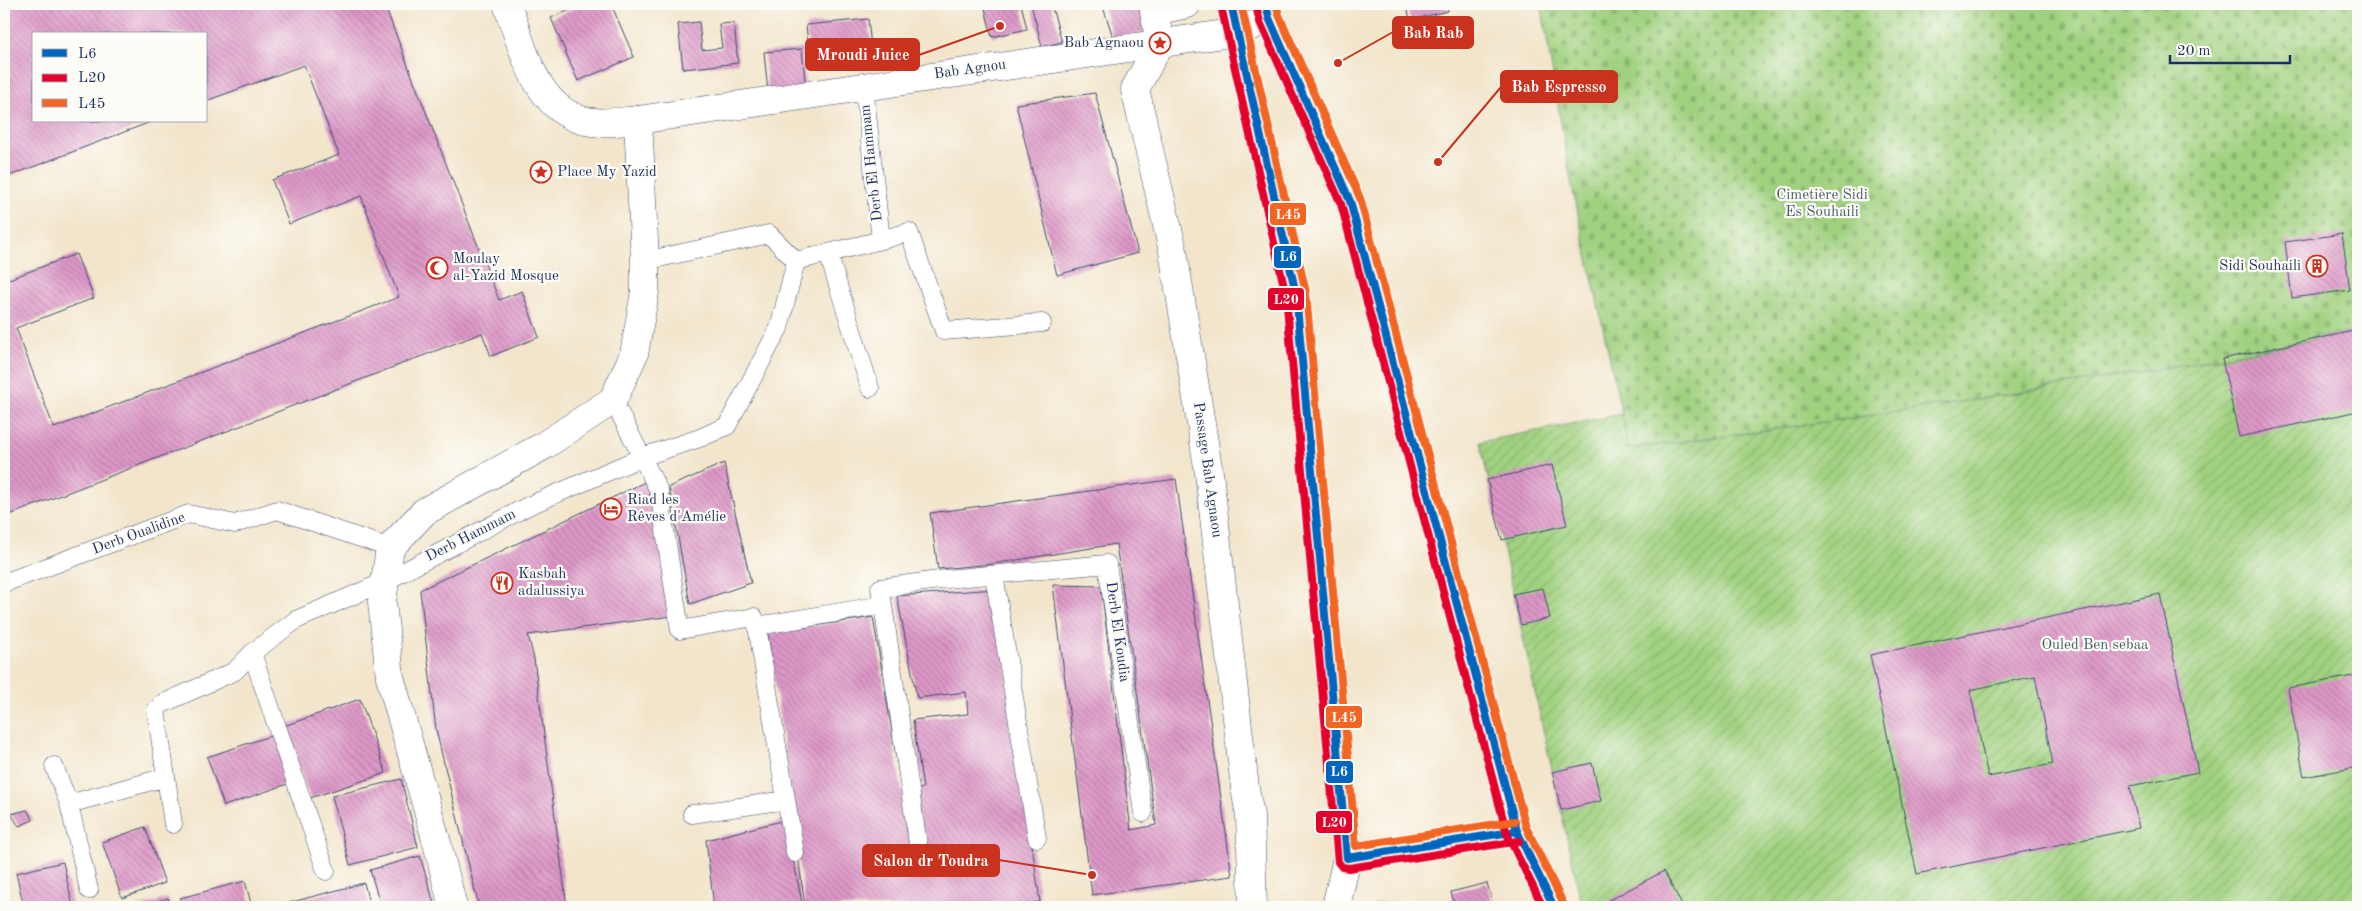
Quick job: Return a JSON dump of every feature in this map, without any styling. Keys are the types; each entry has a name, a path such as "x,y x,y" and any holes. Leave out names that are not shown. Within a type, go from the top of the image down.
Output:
{"street":[{"name":"Bab Agnou","path":"506,4 536,80 545,95 558,107 574,117 592,122 638,120 1238,32 1267,11"},
{"path":"1160,43 1154,11 1187,4"},
{"path":"1231,4 1296,294 1347,858 1336,907"},
{"path":"1267,11 1350,201 1517,831 1554,907"},
{"name":"Passage Bab Agnaou","path":"1160,43 1135,89 1173,251 1209,473 1245,788 1250,816 1253,907"},
{"path":"453,907 390,676 382,602 390,548 424,512 545,445 613,400 634,354 645,292 638,120"},
{"path":"1347,858 1517,831"}],"lane":[{"name":"Derb El Hammam","path":"864,86 881,240"},
{"name":"Derb El Hammam","path":"796,261 909,232 947,339 1042,323"},
{"path":"645,261 769,234 796,261"},
{"path":"828,253 870,388"},
{"name":"Derb Hammam","path":"173,824 156,710 162,704 235,671 252,653 296,620 384,582 528,506 642,457 700,438 727,426 779,328 796,261"},
{"path":"613,400 659,491 680,630 754,617 795,853"},
{"name":"Derb Oualidine","path":"4,583 189,514 235,524 277,510 390,548"},
{"name":"Derb El Koudia","path":"919,851 880,588 946,578 1107,564 1143,813"},
{"path":"994,574 1037,838"},
{"path":"757,626 883,605"},
{"path":"252,653 326,871"},
{"path":"54,766 69,804 89,890"},
{"path":"69,804 166,776"},
{"path":"692,814 786,800"}],"green space":[{"name":"Cimetière Sidi Es Souhaili","path":"1541,4 2358,4 2358,330 2176,366 1994,397 1627,449 1622,414 1571,182"},
{"name":"Ouled Ben sebaa","path":"2358,330 2358,907 1584,907 1580,897 1480,442 1622,414 1627,449 1994,397 2177,366"}],"building":[{"name":"Moulay al-Yazid Mosque","path":"4,4 384,4 499,300 522,291 539,337 491,356 482,333 4,517 4,281 76,254 94,298 16,328 54,428 399,297 361,196 289,224 272,180 339,155 304,65 208,100 208,32 32,32 32,122 150,122 4,178"},
{"path":"584,4 611,4 634,57 578,81 551,18"},
{"path":"984,4 1021,4 1027,29 992,37"},
{"path":"1031,4 1051,4 1062,42 1042,47"},
{"path":"1102,4 1139,4 1148,31 1113,37"},
{"path":"1416,4 1447,4 1448,11 1410,20 1407,6"},
{"path":"868,19 871,47 809,53 806,25"},
{"path":"699,22 702,50 722,48 719,24 734,23 738,63 683,69 678,24"},
{"path":"802,49 806,90 768,92 764,52"},
{"path":"1095,93 1138,253 1057,275 1016,104"},
{"name":"Sidi Souhaili","path":"2342,234 2350,290 2292,298 2285,242"},
{"path":"2358,330 2358,411 2239,437 2222,359"},
{"path":"724,463 751,583 690,604 669,487"},
{"path":"1552,465 1567,525 1502,540 1487,480"},
{"path":"1176,479 1232,876 1092,895 1053,585 1101,586 1131,830 1156,825 1116,544 992,564 938,569 930,513"},
{"path":"647,481 673,599 672,616 528,635 534,659 567,907 479,907 436,730 420,590"},
{"path":"1543,588 1550,618 1521,625 1513,594"},
{"path":"996,589 1040,902 1011,907 805,907 768,633 873,617 902,792 923,788 913,720 968,714 966,692 917,698 897,596"},
{"path":"2160,594 2198,772 2130,786 2139,828 1917,874 1870,655","holes":["2035,676 2053,764 1988,777 1970,690"]},
{"path":"2358,675 2358,767 2304,777 2288,688"},
{"path":"360,699 386,773 310,798 284,726"},
{"path":"276,734 293,782 224,806 207,757"},
{"path":"1592,763 1601,801 1561,810 1552,772"},
{"path":"401,779 418,847 350,865 332,796"},
{"path":"27,810 33,820 19,826 11,814"},
{"path":"785,820 803,907 714,907 706,840"},
{"path":"145,827 165,883 122,898 102,842"},
{"path":"420,856 435,907 381,907 370,870"},
{"path":"63,862 73,907 24,907 16,873"},
{"path":"1664,871 1683,907 1596,907"},
{"path":"245,881 252,907 183,907 180,898"},
{"path":"364,883 370,907 273,907"},
{"path":"1487,883 1494,907 1455,907 1451,892"},
{"path":"168,898 171,907 137,907"},
{"path":"1379,904 1420,904 1420,907 1379,907"}],"transit line":[{"name":"L6","path":"1231,4 1296,294 1347,858 1517,831"},
{"name":"L45","path":"1241,4 1306,293 1356,846 1515,821"},
{"name":"L6","path":"1266,4 1269,18 1350,201 1517,831 1554,907"},
{"name":"L45","path":"1276,4 1279,15 1360,198 1526,827 1563,903"},
{"name":"L20","path":"1221,6 1286,296 1338,862 1342,867 1349,868 1519,841"},
{"name":"L20","path":"1256,6 1260,22 1341,204 1507,834 1543,907"}],"place":[{"name":"Mroudi Juice","path":"1000,26"},
{"name":"Bab Agnaou","path":"1160,43"},
{"name":"Bab Rab","path":"1338,63"},
{"name":"Bab Espresso","path":"1438,162"},
{"name":"Place My Yazid","path":"541,172"},
{"name":"Sidi Souhaili","path":"2317,266"},
{"name":"Moulay al-Yazid Mosque","path":"437,268"},
{"name":"Riad les Rêves d'Amélie","path":"611,509"},
{"name":"Kasbah adalussiya","path":"502,583"},
{"name":"Salon dr Toudra","path":"1092,875"}]}
